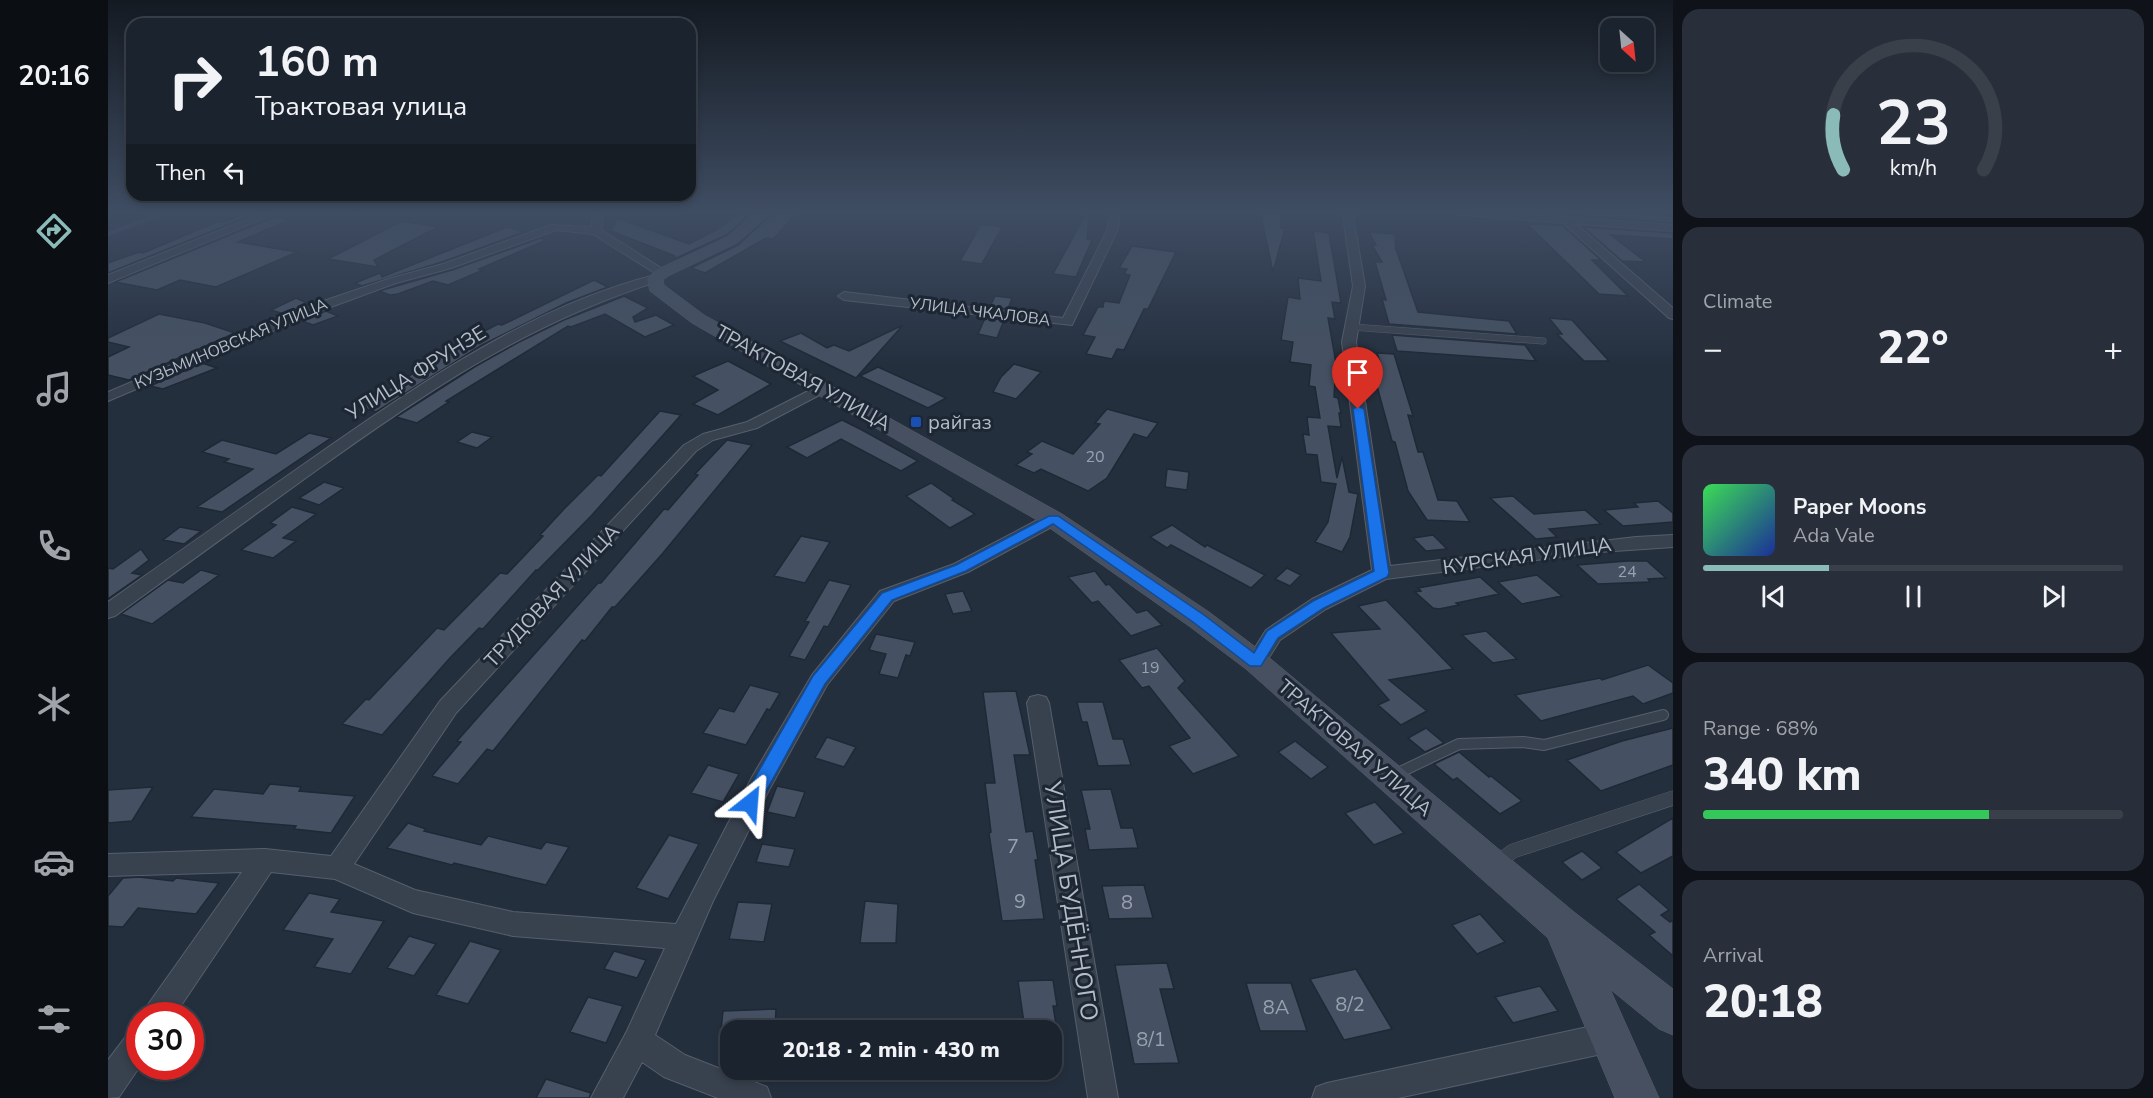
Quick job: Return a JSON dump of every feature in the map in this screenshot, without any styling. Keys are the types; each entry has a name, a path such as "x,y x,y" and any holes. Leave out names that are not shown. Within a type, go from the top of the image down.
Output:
{"street":[{"path":"108,279 149,262"},
{"name":"КУЗЬМИНОВСКАЯ УЛИЦА","path":"108,397 316,308 392,281 457,262"},
{"name":"КУЗЬМИНОВСКАЯ УЛИЦА","path":"643,262 659,276"},
{"name":"УЛИЦА ФРУНЗЕ","path":"108,611 381,417 477,358 544,321 618,289 659,276 687,262"},
{"name":"УЛИЦА ЧКАЛОВА","path":"844,296 1067,322 1097,262"},
{"path":"1256,662 1273,634 1319,604 1382,573 1351,353 1352,327 1359,286 1355,262"},
{"path":"1614,262 1673,315"},
{"name":"ТРАКТОВАЯ УЛИЦА","path":"659,276 656,287 698,319 1053,519 1199,619 1256,662 1561,925 1673,1015"},
{"name":"ТРУДОВАЯ УЛИЦА","path":"337,868 448,707 690,448 708,437 752,425 822,388"},
{"path":"606,1098 637,1041 683,937 760,784 819,680 887,596 961,568 1053,519"},
{"name":"КУРСКАЯ УЛИЦА","path":"1382,573 1448,568 1548,550 1626,542 1673,541"},
{"name":"УЛИЦА БУДЁННОГО","path":"1038,703 1103,1098"},
{"path":"108,865 265,860 337,868 413,901 513,924 683,937"},
{"path":"167,1002 265,860"},
{"path":"1561,925 1637,1098"},
{"path":"1327,1098 1611,1037"},
{"path":"637,1041 675,1066 756,1098"},
{"path":"108,1086 126,1061"}],"lane":[{"path":"1352,327 1543,341"},
{"path":"1389,777 1459,744 1523,742 1544,745 1663,715"},
{"path":"1492,866 1513,852 1673,798"}],"building":[{"path":"110,262 135,262 108,273 108,263"},
{"path":"163,262 273,262 216,287 180,280 157,290 115,282"},
{"path":"348,262 375,262 378,267"},
{"path":"419,262 441,262 362,286 355,283 380,273 382,277"},
{"path":"474,262 495,262 479,269 483,270 448,285 433,281 398,294 390,295 379,291"},
{"path":"703,262 724,262 705,273 691,268"},
{"path":"1059,262 1082,262 1076,277 1053,274"},
{"path":"1122,262 1171,262 1148,309 1144,309 1124,350 1117,349 1112,359 1086,354 1095,337 1083,335 1098,307 1103,307 1104,301 1119,303 1130,275 1124,274 1127,269 1119,268"},
{"path":"1271,262 1276,262 1273,272"},
{"path":"1318,262 1334,262 1341,303 1332,302 1335,319 1328,318 1336,363 1334,397 1338,398 1341,427 1328,426 1337,478 1342,457 1349,492 1358,494 1350,537 1342,552 1315,542 1328,522 1336,484 1321,482 1317,455 1306,454 1303,434 1309,435 1307,417 1320,418 1315,387 1309,386 1311,365 1290,362 1293,342 1281,340 1288,297 1300,299 1298,278 1321,281"},
{"path":"1375,262 1401,262 1418,312 1509,321 1517,334 1389,324 1382,299 1386,300"},
{"path":"1566,262 1594,262 1628,296 1599,294"},
{"path":"594,280 608,287 566,303 482,345 376,412 360,407 475,334 498,324 502,325"},
{"path":"624,296 648,308 633,317 635,322 656,315 674,325 645,337 605,314 571,327 568,326 446,401 449,402 417,423 396,417 476,366 519,342 564,320"},
{"path":"995,296 1012,298 1008,309 990,307"},
{"path":"296,298 309,304 284,314 271,310"},
{"path":"326,311 338,316 313,325 302,321"},
{"path":"159,314 205,323 235,333 129,380 108,375 108,357 129,347 108,342 108,338"},
{"path":"985,318 1004,320 997,338 978,334"},
{"path":"1549,318 1572,320 1609,361 1584,361 1557,334 1562,334"},
{"path":"903,325 856,378 780,341 801,333 827,348 834,345 849,351"},
{"path":"1392,335 1525,345 1536,361 1397,351"},
{"path":"1377,353 1394,354 1413,416 1408,415 1418,452 1423,452 1438,500 1457,501 1470,522 1427,520 1408,491 1372,368 1382,369"},
{"path":"728,361 771,384 718,415 693,404 718,390 693,376"},
{"path":"202,363 217,368 163,389 150,386"},
{"path":"1014,364 1041,372 1016,399 993,392 1001,377"},
{"path":"878,367 946,398 928,408 860,376"},
{"path":"1107,409 1158,423 1147,438 1134,434 1107,478 1088,491 1041,469 1034,473 1016,465 1032,454 1027,452 1042,441 1073,454 1100,424 1095,423"},
{"path":"660,411 681,415 592,515 536,570 483,629 479,628 449,659 382,735 342,724 366,699 369,700 437,628 444,630 500,573 507,574 543,536 540,535 564,509 598,475 601,476"},
{"path":"842,420 918,461 901,471 841,439 807,458 787,447"},
{"path":"472,432 492,437 477,448 457,442"},
{"path":"309,433 331,438 222,512 197,507 253,469 224,462 229,459 202,452 222,440 276,454"},
{"path":"727,440 752,445 663,553 615,607 612,607 585,641 582,640 493,751 487,749 458,784 432,776 461,742 457,741 598,583 601,583 664,509 668,510 698,475 695,474"},
{"path":"1167,469 1189,472 1187,490 1165,487"},
{"path":"324,482 344,488 319,505 299,498"},
{"path":"931,483 954,499 952,500 975,514 950,528 906,496"},
{"path":"1513,496 1534,514 1585,510 1601,524 1549,529 1557,537 1536,539 1490,498"},
{"path":"1658,501 1673,513 1673,522 1623,526 1604,510 1638,507 1634,503"},
{"path":"292,507 316,514 283,538 296,541 273,558 241,550 276,525 270,523"},
{"path":"1172,525 1205,547 1207,545 1265,575 1251,588 1171,545 1167,548 1150,537"},
{"path":"180,527 201,531 184,544 163,540"},
{"path":"1433,535 1447,549 1426,551 1413,538"},
{"path":"801,536 830,542 805,583 774,576"},
{"path":"141,549 149,560 132,573 142,575 108,599 108,568 113,569"},
{"path":"1647,561 1666,578 1648,579 1650,582 1598,584 1577,565"},
{"path":"1287,568 1301,575 1290,586 1275,579"},
{"path":"201,570 219,575 152,624 121,614 168,580 183,583"},
{"path":"1095,571 1106,585 1109,584 1137,613 1147,610 1162,625 1131,636 1098,601 1092,603 1068,577"},
{"path":"1537,575 1562,596 1522,604 1498,582"},
{"path":"1480,577 1499,594 1439,609 1433,608 1415,592 1421,591 1418,588"},
{"path":"829,580 851,585 828,627 824,626 805,660 789,656 809,622 805,621"},
{"path":"963,591 972,611 953,614 945,594"},
{"path":"1386,600 1453,669 1389,680 1427,711 1401,725 1378,705 1389,700 1331,633 1380,629 1358,606"},
{"path":"1486,631 1517,659 1493,663 1462,635"},
{"path":"876,634 915,642 910,656 906,655 898,678 879,674 886,654 869,650"},
{"path":"1157,648 1185,681 1178,688 1239,756 1193,774 1169,746 1190,738 1149,686 1142,688 1119,660"},
{"path":"1648,665 1673,683 1673,693 1643,704 1633,696 1541,721 1515,695 1600,678 1602,680"},
{"path":"750,685 780,693 770,710 767,709 746,745 703,733 719,708 734,712"},
{"path":"1016,691 1030,755 1014,755 1026,832 1033,831 1044,919 1002,921 989,833 991,832 985,783 995,783 983,692"},
{"path":"1077,702 1103,702 1113,739 1123,739 1131,765 1098,766 1087,722 1082,722"},
{"path":"1426,728 1444,743 1425,752 1408,738"},
{"path":"1673,728 1673,765 1601,791 1567,760 1622,741"},
{"path":"827,737 856,747 844,767 815,758"},
{"path":"1295,741 1328,767 1311,779 1278,752"},
{"path":"1459,752 1522,801 1500,814 1457,778 1453,780 1434,764"},
{"path":"708,765 739,774 723,802 691,793"},
{"path":"270,784 301,787 299,791 355,796 331,833 294,829 296,826 191,817 214,789 263,794"},
{"path":"777,786 805,792 795,818 767,812"},
{"path":"153,787 132,821 108,823 108,790"},
{"path":"1111,789 1121,828 1133,828 1138,848 1089,850 1085,829 1090,829 1081,790"},
{"path":"1375,802 1404,833 1374,845 1345,813"},
{"path":"1673,818 1673,856 1641,873 1616,852"},
{"path":"408,823 426,829 424,831 481,845 488,836 541,849 546,842 569,847 546,885 454,863 452,865 387,848"},
{"path":"669,835 699,844 668,899 636,888"},
{"path":"762,844 795,849 789,867 756,862"},
{"path":"1582,851 1602,868 1582,880 1562,862"},
{"path":"139,877 219,883 196,914 138,908 123,927 108,926 108,896 123,878"},
{"path":"1639,884 1669,910 1661,915 1670,922 1673,920 1673,956 1649,935 1655,932 1616,899"},
{"path":"1144,885 1153,918 1109,919 1102,886"},
{"path":"309,893 340,899 331,912 384,921 351,974 314,967 333,939 283,930"},
{"path":"865,901 898,904 896,943 860,943"},
{"path":"738,902 772,904 764,942 729,939"},
{"path":"1480,914 1505,942 1477,954 1452,925"},
{"path":"409,936 436,944 414,976 387,968"},
{"path":"470,941 501,950 468,1004 436,995"},
{"path":"614,951 646,960 637,978 604,969"},
{"path":"1167,963 1174,989 1160,989 1179,1063 1134,1064 1115,965"},
{"path":"1356,969 1392,1029 1344,1040 1310,979"},
{"path":"1053,980 1057,1006 1053,1006 1055,1020 1024,1020 1018,981"},
{"path":"1246,983 1291,983 1307,1031 1260,1031"},
{"path":"1540,986 1558,1011 1513,1023 1495,997"},
{"path":"588,997 623,1006 606,1043 570,1032"},
{"path":"776,1009 775,1020 722,1020 723,1011"},
{"path":"546,1079 591,1093 589,1098 536,1098"}],"place":[{"name":"райгаз","path":"916,422"}],"route":[{"path":"750,803 819,680 887,596 961,568 1053,519 1199,619 1256,662 1273,634 1319,604 1382,573 1358,409"}]}
